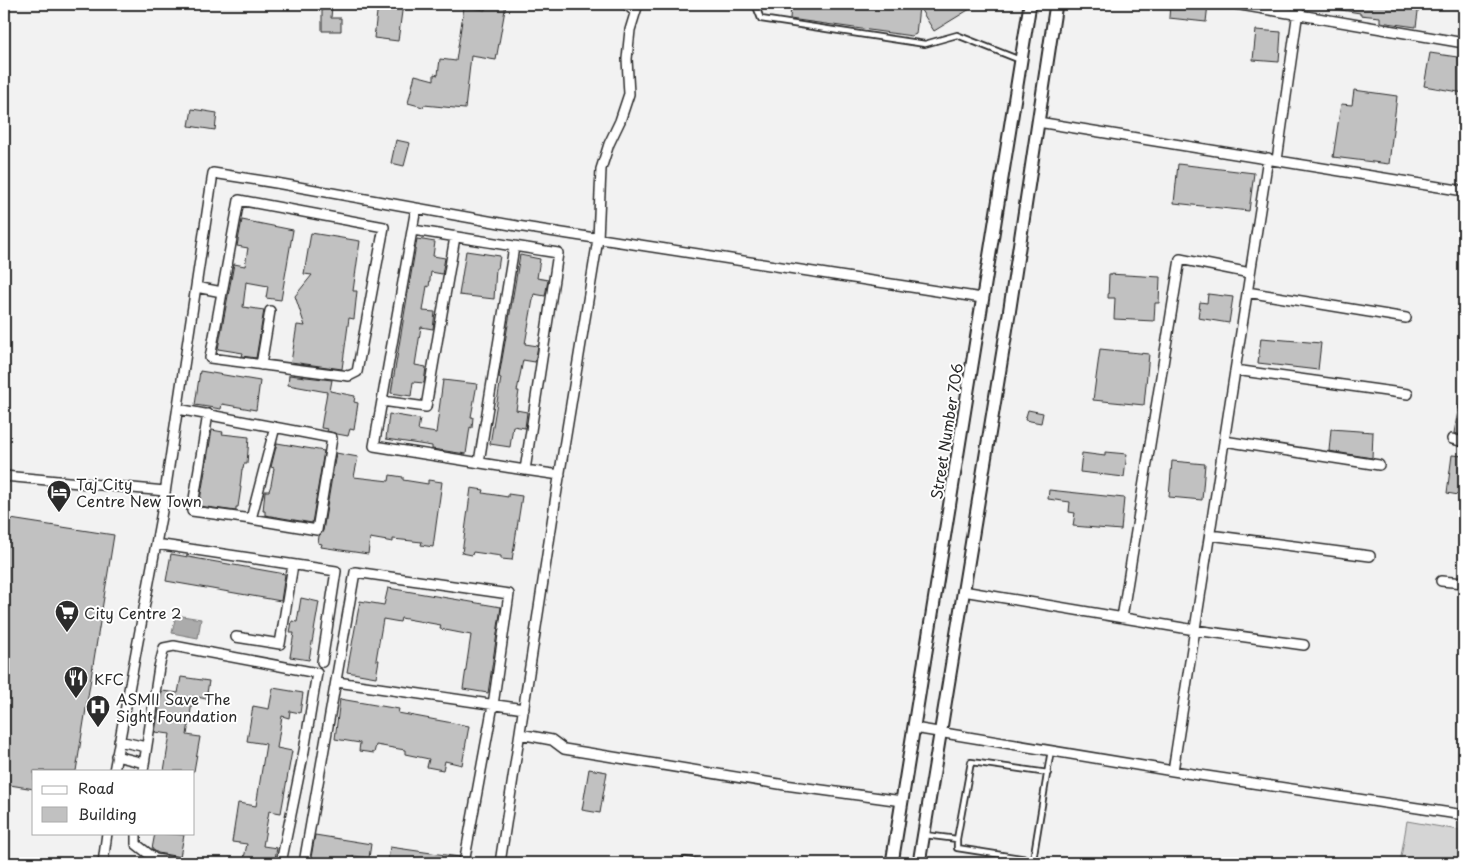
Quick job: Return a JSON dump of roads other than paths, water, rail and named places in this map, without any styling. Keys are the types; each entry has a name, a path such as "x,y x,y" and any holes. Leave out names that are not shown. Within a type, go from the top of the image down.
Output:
{"street":[{"path":"500,863 598,238 601,169 609,144 620,121 628,94 628,49 630,30 636,8 626,4"},
{"name":"Street Number 706","path":"892,863 1030,4"},
{"path":"919,863 1007,324 1056,4"},
{"path":"1235,4 1464,43"},
{"path":"1173,771 1250,273 1299,4"},
{"path":"1038,122 1464,191"},
{"path":"114,770 166,491 213,173 598,238 982,298"},
{"path":"239,200 384,227 357,372 349,376 210,358 222,292 239,200"},
{"path":"416,208 374,446 560,475"},
{"path":"412,230 558,253 525,470"},
{"path":"382,401 426,407 455,237"},
{"path":"479,462 514,247"},
{"path":"1122,618 1180,259 1250,273"},
{"path":"196,287 222,292"},
{"path":"1247,292 1406,318"},
{"path":"261,365 270,311"},
{"path":"1235,370 1408,394"},
{"path":"178,409 208,414 332,438 317,530 251,518 192,511 208,414"},
{"path":"251,518 275,427"},
{"path":"1452,440 1464,442"},
{"path":"1224,441 1380,465"},
{"path":"4,476 166,491"},
{"path":"1210,535 1370,556"},
{"path":"156,544 336,571 322,662"},
{"path":"236,637 280,644 292,565"},
{"path":"304,863 355,572 509,594 493,705 464,863"},
{"path":"1442,581 1464,583"},
{"path":"962,592 1195,630 1304,645"},
{"path":"116,756 143,767 159,667 164,648 174,646 317,673 304,752 281,863"},
{"path":"337,682 524,708"},
{"path":"914,728 1173,771 1464,816"},
{"path":"520,734 552,740 564,749 785,785 902,801"},
{"path":"119,741 146,747"},
{"path":"103,863 107,834"},
{"path":"136,834 136,844 155,859 179,863"}],"lane":[{"path":"755,4 761,19 925,44 957,35 1021,60"},
{"path":"1048,773 971,762 957,848 1033,860 1048,773 1051,750"},
{"path":"924,835 957,839"},
{"path":"679,863 685,860 706,863"}],"place":[{"name":"Taj City Centre New Town","path":"59,513"},
{"name":"City Centre 2","path":"67,633"},
{"name":"KFC","path":"76,699"},
{"name":"ASMII Save The Sight Foundation","path":"98,728"}]}
